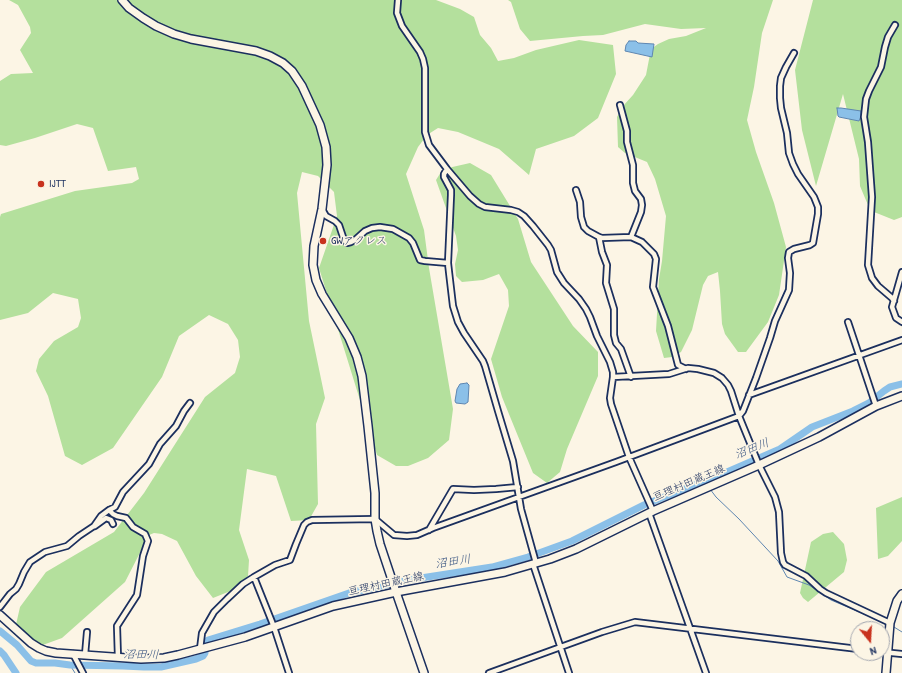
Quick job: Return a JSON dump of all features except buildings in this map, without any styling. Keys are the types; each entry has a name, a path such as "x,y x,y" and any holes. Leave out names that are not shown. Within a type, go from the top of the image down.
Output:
{"main road":[{"path":"122,0 143,18 174,34 191,39 256,51 284,63 292,71 302,86 320,125 326,147 327,165 322,209 314,246 313,264 316,280 322,294 349,338 357,357 362,376 368,426 375,493 375,519 377,531 380,544 424,673"},
{"name":"亘理村田蔵王線","path":"0,615 31,643 46,651 141,659 164,658 178,655 245,637 333,606 396,592 483,576 550,559 576,549 651,512 759,465 819,437 876,406 902,396"},
{"path":"890,623 897,601 902,594"},
{"path":"885,661 886,673"}],"street":[{"path":"398,0 397,13 402,26 420,52 425,68 425,132 430,145 447,169 470,196 479,204 485,207 511,210 524,216 548,245 551,250 557,272 580,299 588,313 613,372 610,398 611,404 629,457 651,512 689,629 706,673"},
{"path":"894,25 888,37 881,67 866,99 864,117 868,142 872,197 868,265 872,278 894,301"},
{"path":"204,648 202,633 214,612 243,584 275,565 290,560 306,522 312,520 375,519 394,534 399,536 417,535 739,416 743,411 775,322 789,290 789,252 814,243 818,207 814,197 793,164 789,153 787,133 781,108 781,78 794,53"},
{"path":"620,105 627,131 627,142 633,165 633,183 642,205 641,212 631,237"},
{"path":"447,169 444,177 451,190 448,263 453,306 458,322 485,366 513,461 519,497 534,564 569,673"},
{"path":"576,190 580,202 581,216 584,227 588,231 599,237 631,237 642,242 654,254 656,259 653,287 665,316 678,365 686,369"},
{"path":"322,209 326,216 339,225 344,240 347,243 351,242 365,231 372,228 380,227 393,229 409,238 413,243 420,260 425,262 448,263"},
{"path":"599,237 607,266 606,283 614,309 614,335 616,343 621,349 631,377"},
{"path":"902,272 892,306 896,318 902,322"},
{"path":"848,322 876,406"},
{"path":"749,395 902,340"},
{"path":"613,377 669,374 688,368 714,373 722,378 731,391 739,416 759,465 775,497 779,512 781,553 785,565 806,576 826,594 886,621"},
{"path":"94,526 101,516 115,507 123,492 150,464 160,444 176,426 190,403"},
{"path":"429,530 453,488 489,489 518,487"},
{"path":"109,510 116,516 126,518 133,527 145,534 148,541 143,556 137,595 117,626 118,658"},
{"path":"0,607 19,584 30,562 45,552 67,546 106,518 111,520 113,524"},
{"path":"254,577 274,627 289,673"},
{"path":"489,673 634,622 850,648"},
{"path":"85,655 87,632"},
{"path":"890,653 902,654"},
{"path":"73,654 82,671"}],"green space":[{"path":"9,0 436,0 460,9 474,17 480,35 491,48 498,61 579,40 613,45 616,74 598,118 574,136 536,149 529,175 499,149 458,132 438,128 427,135 418,147 406,174 424,230 453,409 449,440 428,458 408,466 396,466 377,455 319,268 337,216 334,192 318,176 302,172 297,193 309,321 325,398 316,424 318,504 309,520 291,521 276,476 247,469 239,530 249,560 248,576 233,590 213,598 196,576 177,541 162,534 154,533 149,535 125,582 62,638 40,646 15,629 20,607 46,572 114,532 144,493 205,397 235,373 240,357 238,340 228,324 209,315 179,336 162,377 113,448 82,465 65,456 48,396 36,371 39,359 54,341 78,327 81,318 78,299 53,293 28,313 0,320 0,217 1,214 75,191 132,183 139,179 136,167 108,171 93,128 77,124 6,146 0,145 0,81 11,74 33,73 20,50 31,33 30,27 18,5"},
{"path":"508,0 773,0 762,33 754,87 747,120 756,152 774,203 786,247 779,295 768,322 746,352 738,352 725,334 722,324 718,272 708,276 703,285 692,330 681,352 672,357 664,358 656,331 659,279 666,216 655,179 647,162 625,153 618,147 617,117 623,106 633,95 646,75 651,49 669,39 686,36 706,28 681,29 645,24 603,35 530,41 520,29 511,2"},
{"path":"813,0 902,0 902,217 894,220 874,212 869,207 860,186 859,159 843,94 816,186 802,130 795,70"},
{"path":"470,163 491,175 518,219 531,262 573,326 598,352 598,376 567,449 560,472 547,483 533,473 502,397 491,359 509,306 508,290 499,274 483,280 462,282 456,276 455,264 458,250 456,236 436,180 441,172 448,168"},
{"path":"902,497 902,541 888,556 878,559 876,508"},
{"path":"833,532 844,544 847,560 844,572 808,602 800,593 811,542 823,534"}],"water":[{"path":"629,41 654,44 652,57 625,51 626,45"},
{"path":"837,108 861,111 859,121 839,117"},
{"path":"467,383 469,385 468,402 465,404 456,403 457,389 460,384"}],"waterway":[{"name":"沼田川","path":"0,631 17,645 31,661 36,663 161,667 196,659 203,656 205,653 206,643 208,640 260,624 349,593 408,580 492,567 528,557 572,541 644,505 780,449 812,427 853,411 869,403 890,387 902,384"},
{"name":"沼田川","path":"703,482 706,485"},
{"path":"710,489 778,561 787,577 809,585 831,600 871,617"},
{"path":"894,627 902,632"},
{"path":"0,651 16,673"},
{"name":"沼田川","path":"70,665 75,673"}],"place":[{"name":"IJTT","path":"41,184"},
{"name":"GWアクレス","path":"323,241"}]}
